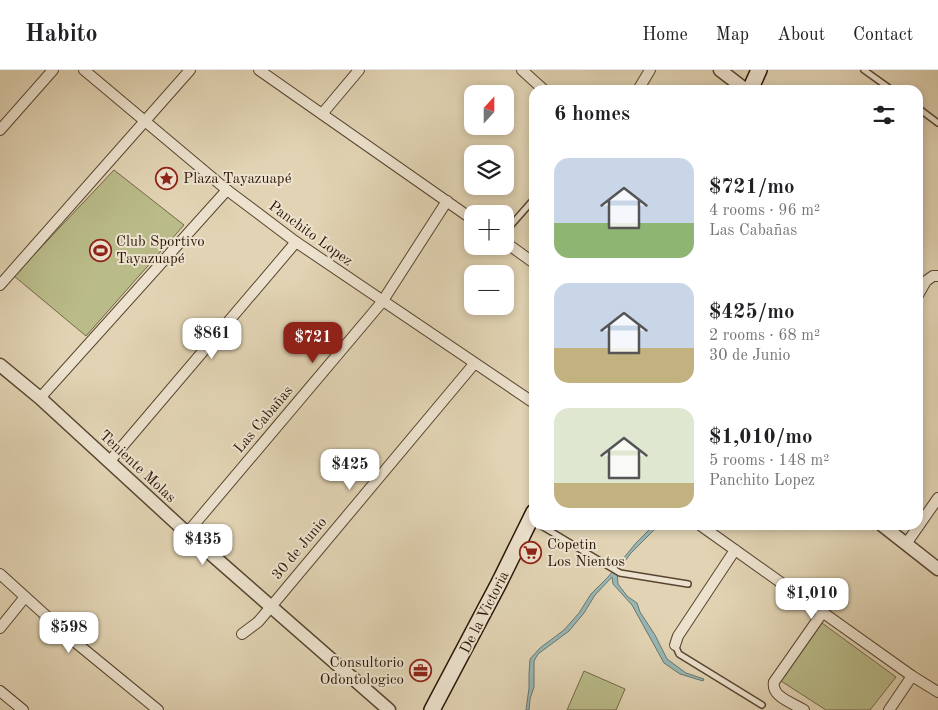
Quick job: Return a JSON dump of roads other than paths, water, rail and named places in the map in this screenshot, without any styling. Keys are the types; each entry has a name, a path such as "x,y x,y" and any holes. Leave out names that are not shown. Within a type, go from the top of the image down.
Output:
{"main road":[{"path":"752,85 759,70"},
{"name":"De la Victoria","path":"432,710 529,530"}],"street":[{"path":"0,130 53,70"},
{"name":"Panchito Lopez","path":"84,70 227,190 296,242 529,400"},
{"path":"0,285 190,70"},
{"path":"259,70 464,213"},
{"path":"322,114 359,70"},
{"path":"522,70 538,85"},
{"path":"641,85 650,70"},
{"path":"720,70 740,85"},
{"path":"40,398 227,190"},
{"name":"Las Cabañas","path":"187,533 382,302 447,201"},
{"path":"109,462 296,242"},
{"path":"514,249 529,259"},
{"path":"923,286 926,281 934,276 938,276"},
{"name":"Teniente Molas","path":"0,364 40,398 187,533 389,710"},
{"name":"30 de Junio","path":"242,634 258,622 474,364"},
{"path":"923,520 938,498"},
{"path":"707,530 912,676 938,692"},
{"path":"888,530 938,569"},
{"path":"906,544 916,530"},
{"path":"675,645 678,636 735,550"},
{"path":"0,574 74,642 158,710"},
{"path":"0,628 25,597"},
{"path":"804,710 775,694 772,688 774,682 823,612"},
{"path":"889,710 912,676"},
{"path":"0,691 23,710"}],"lane":[{"path":"864,70 885,85"},
{"path":"923,112 938,123"},
{"path":"514,222 529,206"},
{"path":"552,530 620,573 688,584"},
{"path":"675,645 679,654 762,706"}],"water":[{"path":"649,530 654,530 631,553 617,572 618,584 627,596 637,603 640,612 655,635 667,659 686,673 704,679 703,681 680,674 664,663 632,605 613,584 612,577 595,595 584,613 569,631 538,654 534,661 534,687 529,710 526,710 530,659 540,648 564,630 579,613 591,594"}],"place":[{"name":"Plaza Tayazuapé","path":"167,178"},
{"name":"Club Sportivo Tayazuapé","path":"100,250"},
{"name":"Copetin Los Nientos","path":"531,553"},
{"name":"Consultorio Odontologico","path":"420,671"}]}
